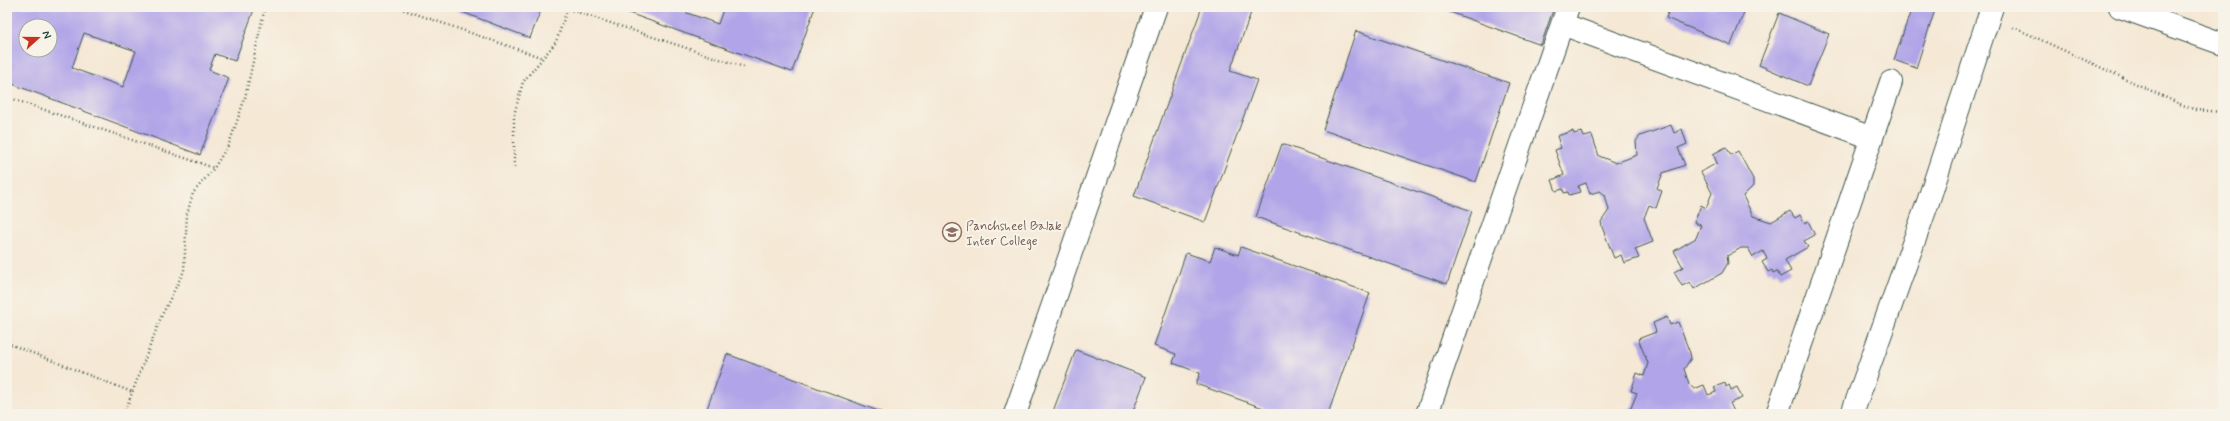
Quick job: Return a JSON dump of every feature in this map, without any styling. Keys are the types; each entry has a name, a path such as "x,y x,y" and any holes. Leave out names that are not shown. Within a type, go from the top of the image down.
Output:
{"street":[{"path":"1015,414 1156,7"},
{"path":"2120,7 2223,44"},
{"path":"1852,414 1928,202 1991,11"},
{"path":"1427,414 1565,15 1872,138"},
{"path":"1777,414 1891,82"}],"path":[{"path":"124,414 161,317 184,271 187,214 193,193 214,168 229,144 245,98 265,7"},
{"path":"396,7 543,58"},
{"path":"514,167 514,115 523,82 556,42 568,8 744,67"},
{"path":"1991,11 2180,104 2196,110 2223,112"},
{"path":"7,97 214,168"},
{"path":"7,343 132,392"}],"building":[{"path":"7,7 255,7 235,61 215,54 209,70 229,78 200,155 7,82","holes":["84,33 136,51 123,87 72,68"]},
{"path":"449,7 542,7 530,38"},
{"path":"612,7 680,7 679,10 718,24 724,7 815,7 792,72"},
{"path":"1202,7 1253,7 1230,71 1257,80 1205,222 1134,196"},
{"path":"1436,7 1554,7 1541,45"},
{"path":"1670,7 1746,7 1731,45 1666,18"},
{"path":"1912,7 1936,7 1916,68 1894,60"},
{"path":"1779,13 1829,34 1808,86 1759,65"},
{"path":"1356,31 1509,83 1476,182 1323,130"},
{"path":"1671,125 1674,133 1682,129 1687,144 1678,148 1685,165 1663,173 1657,188 1662,191 1656,208 1649,205 1644,218 1653,242 1635,249 1639,258 1624,263 1621,255 1614,258 1602,227 1601,222 1609,210 1605,195 1600,191 1590,194 1586,183 1578,186 1580,192 1569,195 1568,192 1564,193 1563,189 1556,191 1552,180 1564,175 1555,150 1561,148 1557,136 1573,131 1574,134 1582,132 1584,137 1592,135 1599,156 1616,163 1637,155 1636,141 1640,136"},
{"path":"1282,144 1472,211 1447,284 1256,217"},
{"path":"1726,147 1731,155 1738,151 1753,179 1753,186 1743,196 1753,216 1771,222 1790,211 1795,218 1800,215 1804,223 1808,221 1815,235 1804,241 1808,247 1785,260 1791,271 1780,277 1777,271 1773,273 1772,270 1768,272 1762,262 1767,259 1763,251 1753,257 1748,248 1741,248 1727,256 1728,263 1722,273 1694,289 1690,282 1682,286 1674,272 1683,267 1674,251 1696,238 1701,225 1694,223 1701,205 1706,208 1712,193 1701,172 1717,163 1713,154"},
{"path":"1215,247 1238,255 1241,247 1370,293 1328,414 1280,414 1196,384 1200,373 1173,363 1176,354 1154,346 1186,253 1210,261"},
{"path":"1667,317 1670,325 1678,322 1690,353 1691,358 1684,369 1689,384 1694,389 1704,385 1708,395 1716,392 1714,387 1725,383 1726,387 1729,385 1731,390 1737,387 1742,398 1730,403 1735,414 1617,414 1631,408 1637,393 1631,391 1637,373 1644,376 1648,363 1638,339 1656,332 1653,323"},
{"path":"1076,350 1146,377 1132,414 1052,414"},
{"path":"727,354 886,414 705,414"}],"place":[{"name":"Panchsheel Balak Inter College","path":"952,232"}]}
